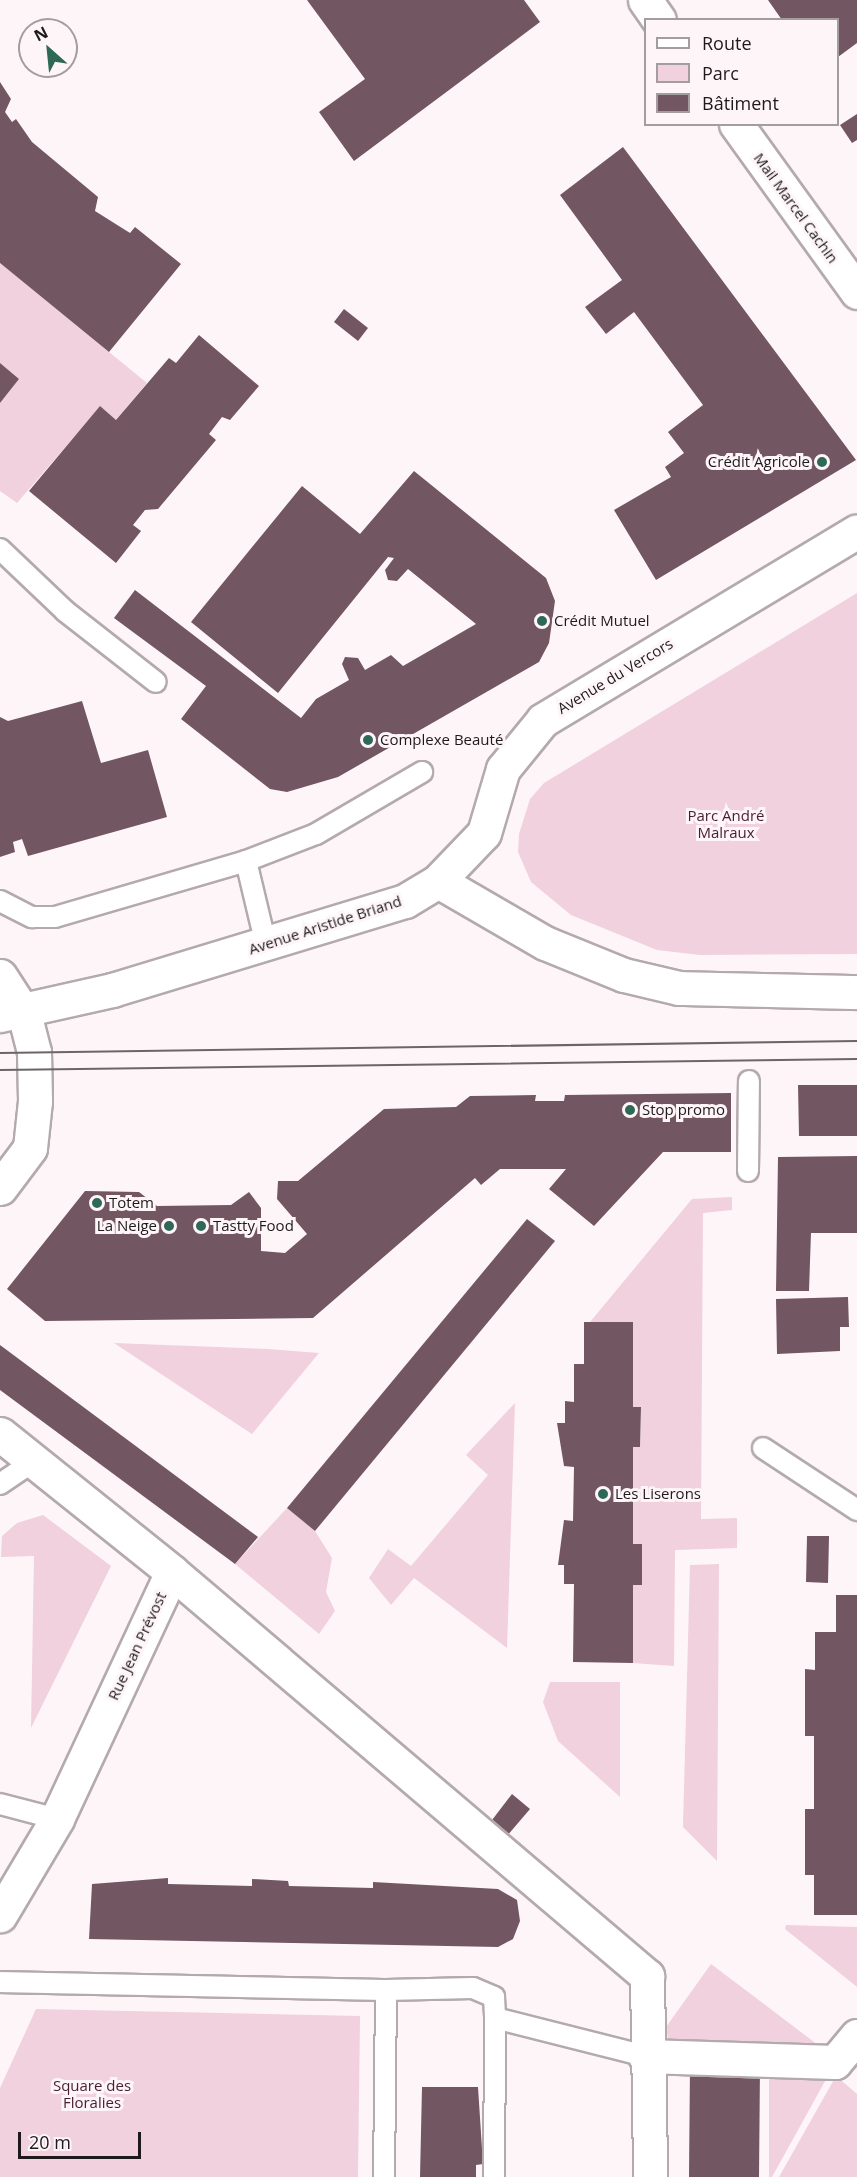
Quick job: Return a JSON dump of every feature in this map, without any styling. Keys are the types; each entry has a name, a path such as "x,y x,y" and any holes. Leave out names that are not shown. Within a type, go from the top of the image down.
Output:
{"street":[{"path":"645,0 658,18"},
{"name":"Mail Marcel Cachin","path":"737,126 857,292"},
{"name":"Avenue du Vercors","path":"438,881 484,833 503,769 543,720 857,531"},
{"path":"438,881 545,943 624,975 679,987 857,992"},
{"name":"Avenue Aristide Briand","path":"12,1014 266,945 369,914 438,881"},
{"path":"0,976 12,1014 34,1052 34,1130 30,1148 0,1188"},
{"path":"0,1434 172,1572 647,1976 645,2056 650,2177"},
{"name":"Rue Jean Prévost","path":"0,1915 57,1819 172,1572"},
{"path":"645,2056 835,2062 857,2036"}],"lane":[{"path":"0,549 65,610 156,682"},
{"path":"0,901 32,917 55,917 246,861 316,834 422,772"},
{"path":"246,861 266,945"},
{"path":"748,1171 749,1081"},
{"path":"763,1448 857,1509"},
{"path":"0,1484 34,1461"},
{"path":"0,1804 57,1819"},
{"path":"0,1982 386,1990 472,1988 494,1997 494,2177"},
{"path":"384,2177 386,1990"},
{"path":"495,2019 645,2056"}],"green space":[{"path":"0,263 147,383 116,420 100,407 17,503 0,491 0,403 19,379 0,363"},
{"name":"Parc André Malraux","path":"857,593 857,954 700,955 657,950 571,915 531,882 518,852 519,834 530,799 544,783"},
{"path":"732,1197 732,1210 703,1213 701,1519 737,1518 737,1548 675,1550 674,1666 633,1663 633,1585 642,1585 633,1544 633,1447 640,1447 641,1407 633,1407 632,1322 590,1322 692,1199"},
{"path":"114,1343 268,1349 319,1353 252,1434"},
{"path":"515,1403 507,1648 414,1578 391,1605 369,1578 388,1549 411,1566 488,1475 466,1455"},
{"path":"287,1508 315,1531 332,1558 326,1592 335,1611 319,1634 235,1564"},
{"path":"43,1515 111,1566 31,1728 34,1556 1,1557 2,1536 17,1523"},
{"path":"719,1564 717,1861 683,1827 690,1565"},
{"path":"550,1682 620,1682 620,1797 558,1741 543,1702"},
{"path":"786,1925 857,1927 857,1987 785,1929"},
{"path":"711,1964 826,2051 669,2045 666,2027"},
{"name":"Square des Floralies","path":"36,2009 360,2016 358,2177 0,2177 0,2088"},
{"path":"829,2074 772,2177 769,2177 769,2075"},
{"path":"836,2076 857,2094 857,2177 779,2177"}],"building":[{"path":"307,0 524,0 540,22 354,161 319,112 365,79"},
{"path":"768,0 857,0 857,43 839,56 839,18 781,18"},
{"path":"0,82 11,99 5,112 12,122 16,119 32,142 98,197 95,211 130,233 135,227 181,264 109,352 0,263"},
{"path":"857,114 857,140 852,143 840,125"},
{"path":"623,147 856,460 656,580 614,510 671,477 665,467 684,453 668,432 703,405 634,312 606,334 585,307 622,280 560,195"},
{"path":"344,309 368,328 358,341 334,322"},
{"path":"199,335 259,386 230,420 222,417 209,434 216,440 158,509 145,510 133,525 141,531 116,563 29,491 100,406 116,420 169,358 176,363"},
{"path":"0,363 19,379 0,403"},
{"path":"414,471 546,578 555,601 549,643 539,662 338,777 287,792 270,789 181,719 206,686 114,618 135,590 301,718 316,699 349,680 342,664 345,657 358,658 365,670 391,655 403,666 476,624 408,569 397,581 388,580 385,570 394,558 388,557 278,693 191,622 302,486 360,534"},
{"path":"82,701 101,763 148,750 167,817 28,856 22,839 13,842 15,852 0,857 0,717 8,721"},
{"path":"798,1085 857,1085 857,1136 799,1136"},
{"path":"731,1093 731,1152 663,1152 594,1226 549,1189 566,1169 500,1169 481,1185 475,1178 313,1318 45,1321 7,1289 85,1191 139,1192 157,1206 231,1205 249,1192 261,1208 261,1251 285,1253 307,1234 277,1199 278,1181 298,1181 384,1109 456,1107 470,1096 536,1095 535,1101 564,1101 565,1095"},
{"path":"857,1156 857,1233 811,1233 809,1291 776,1291 778,1157"},
{"path":"527,1219 555,1241 315,1531 287,1508"},
{"path":"848,1297 849,1327 840,1327 840,1351 777,1354 776,1299"},
{"name":"Les Liserons","path":"584,1322 633,1322 633,1407 641,1407 640,1447 633,1447 633,1544 642,1544 642,1585 633,1585 633,1663 573,1662 574,1584 564,1584 564,1565 558,1565 564,1520 573,1521 574,1467 564,1466 557,1423 565,1423 565,1401 574,1402 574,1364 584,1364"},
{"path":"0,1345 258,1537 235,1564 0,1390"},
{"path":"807,1536 829,1536 828,1583 806,1582"},
{"path":"836,1595 857,1595 857,1915 814,1915 814,1875 805,1875 805,1809 814,1809 814,1736 805,1736 805,1669 815,1670 815,1632 836,1632"},
{"path":"512,1794 530,1809 506,1837 489,1824"},
{"path":"168,1878 168,1884 252,1886 252,1879 288,1881 289,1886 373,1888 373,1882 498,1889 517,1900 520,1921 513,1939 498,1947 89,1939 92,1884"},
{"path":"690,2065 760,2066 759,2177 689,2177"},
{"path":"422,2087 478,2087 483,2164 476,2165 476,2177 420,2177"}],"tram line":[{"path":"0,1053 857,1041"},
{"path":"0,1070 857,1059"}],"place":[{"name":"Crédit Agricole","path":"822,462"},
{"name":"Crédit Mutuel","path":"542,621"},
{"name":"Complexe Beauté","path":"368,740"},
{"name":"Stop promo","path":"630,1110"},
{"name":"Totem","path":"97,1203"},
{"name":"La Neige","path":"169,1226"},
{"name":"Tastty Food","path":"201,1226"},
{"name":"Les Liserons","path":"603,1494"}]}
